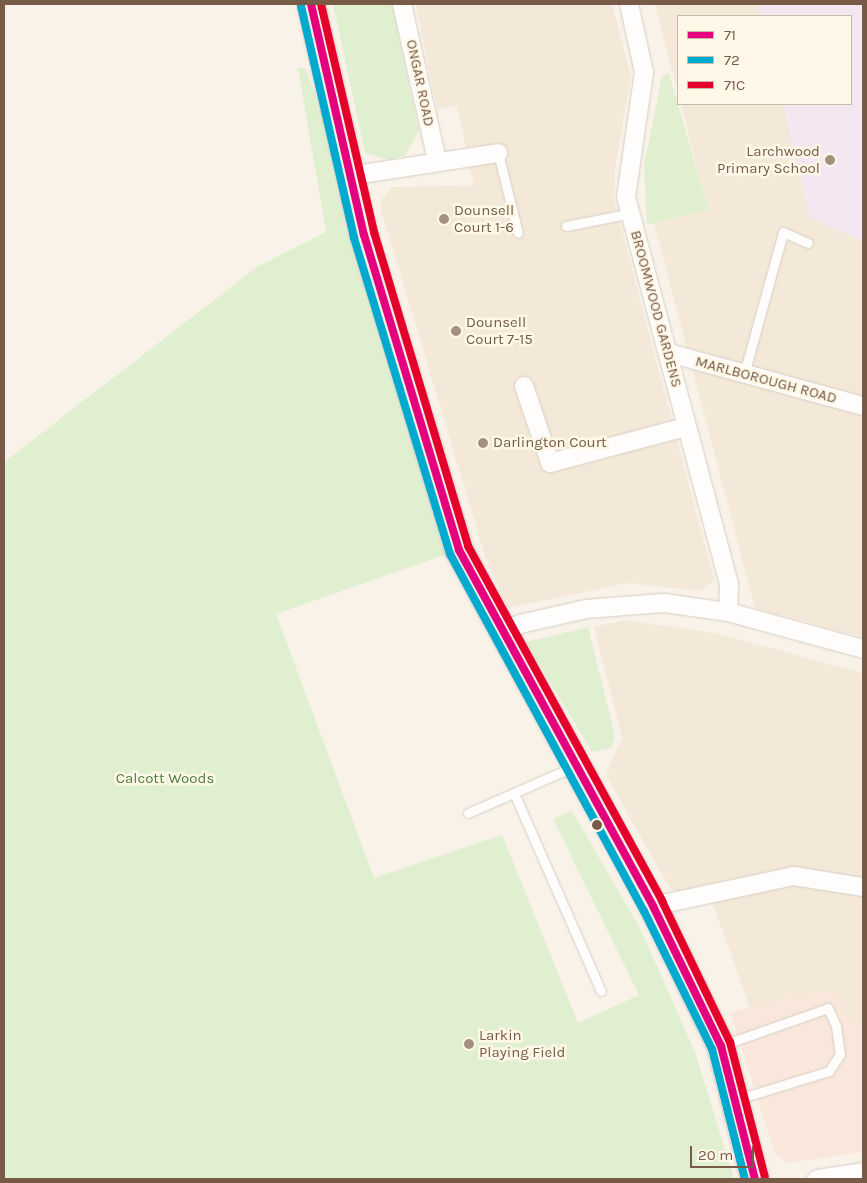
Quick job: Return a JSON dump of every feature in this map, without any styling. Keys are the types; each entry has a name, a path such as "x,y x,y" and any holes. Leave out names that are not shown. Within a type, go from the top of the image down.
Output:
{"main road":[{"path":"311,4 349,176 447,519 500,633 577,764 653,906 720,1046 738,1099 755,1179"}],"street":[{"name":"ONGAR ROAD","path":"402,4 437,161"},
{"name":"BROOMWOOD GARDENS","path":"629,4 644,72 626,196 669,353 685,427 729,585 728,612"},
{"path":"349,176 498,153"},
{"name":"MARLBOROUGH ROAD","path":"669,353 863,406"},
{"path":"524,386 550,463 685,427"},
{"path":"500,633 520,624 639,602 728,612 863,649"},
{"path":"653,906 794,876 863,887"},
{"path":"817,1179 863,1172"}],"lane":[{"path":"498,153 518,233"},
{"path":"566,226 631,213"},
{"path":"744,374 784,232 808,243"},
{"path":"468,812 577,764"},
{"path":"514,793 601,991"},
{"path":"720,1046 828,1008 836,1026 840,1054 829,1071 738,1099"}],"shaded area":[{"path":"416,4 612,4 631,76 615,168 614,200 714,580 701,591 627,583 508,608 486,559 381,210 381,200 392,187 474,186 457,105 437,110"},
{"path":"655,4 759,4 762,15 677,15 677,90"},
{"name":"Larchwood Primary School","path":"759,4 863,4 863,241 810,217 783,105 852,105 852,15 762,15"},
{"path":"681,105 783,105 810,217 863,241 863,637 755,608 654,223 708,210"},
{"path":"624,620 715,633 863,673 863,1023 847,1019 835,990 750,1008 706,884 676,892 669,887 606,775 622,737 594,627"},
{"path":"836,990 847,1019 863,1023 863,1152 788,1163 775,1154 730,1012"}],"green space":[{"path":"333,4 392,4 419,131 405,155 389,160 365,153"},
{"name":"Calcott Woods","path":"298,68 305,68 349,176 459,550 276,614 374,878 502,835 578,1023 639,995 553,819 572,811 641,930 695,1052 734,1179 4,1179 4,462 257,267 326,232"},
{"path":"669,74 709,210 647,225 644,165 662,76"},
{"path":"588,627 615,736 611,748 592,752 526,642"}],"transit line":[{"name":"71","path":"311,4 364,235 459,550 653,906 721,1046 755,1179"},
{"name":"71C","path":"321,4 374,232 468,546 662,901 730,1042 765,1177"},
{"name":"72","path":"301,6 354,238 450,554 644,911 712,1049 745,1179"}],"place":[{"name":"Larchwood Primary School","path":"830,160"},
{"name":"Dounsell Court 1-6","path":"444,219"},
{"name":"Dounsell Court 7-15","path":"456,331"},
{"name":"Darlington Court","path":"483,443"},
{"name":"Larkin Playing Field","path":"469,1044"}]}
